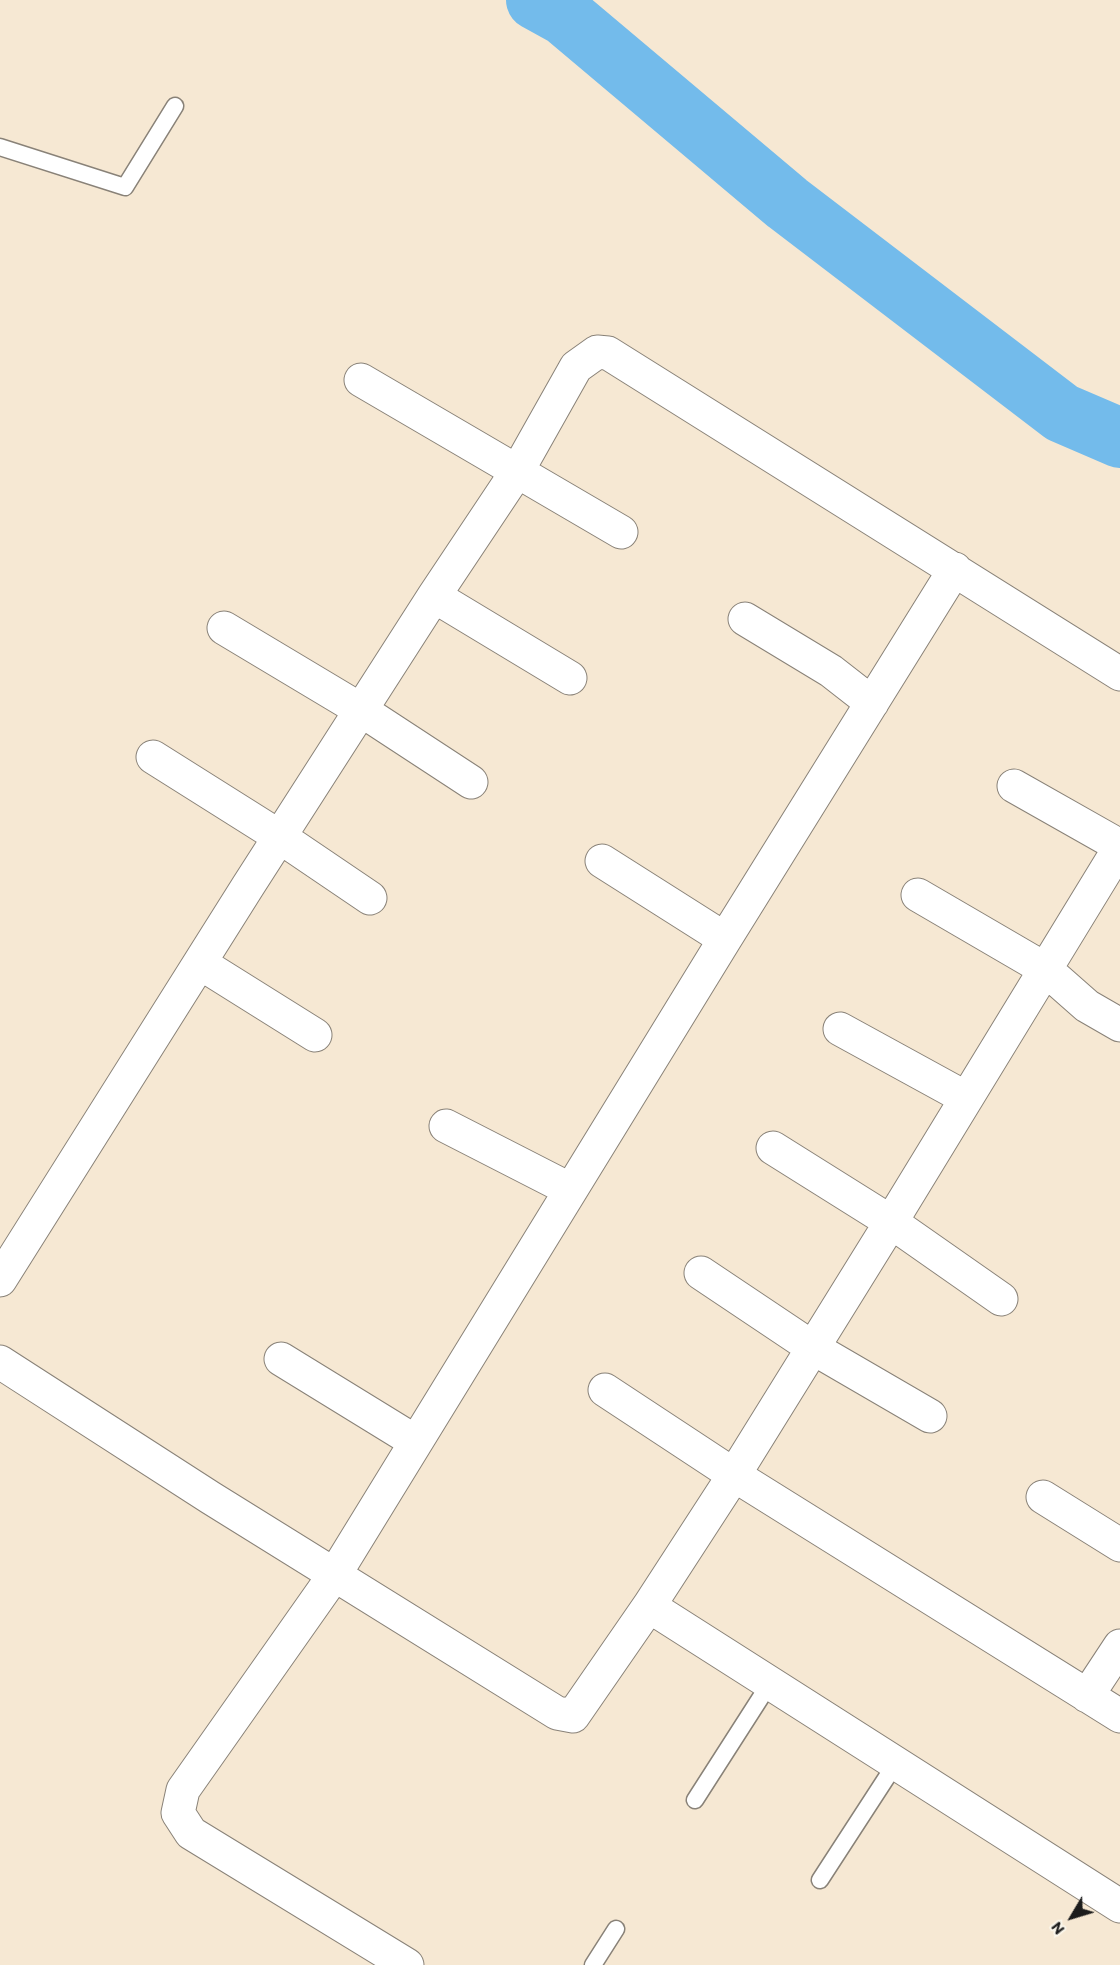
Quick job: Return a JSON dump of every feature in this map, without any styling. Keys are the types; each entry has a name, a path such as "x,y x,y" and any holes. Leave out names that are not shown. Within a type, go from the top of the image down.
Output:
{"street":[{"path":"0,1280 361,710 518,470 576,367 597,352 608,353 1120,674"},
{"path":"361,380 621,532"},
{"path":"407,1965 191,1833 178,1813 183,1790 335,1575 955,569"},
{"path":"434,596 570,678"},
{"path":"746,619 831,671 872,703"},
{"path":"224,628 361,710 471,782"},
{"path":"153,757 280,837 370,898"},
{"path":"0,1362 557,1713 573,1716 649,1606 734,1475 1120,846 1014,786"},
{"path":"602,861 725,939"},
{"path":"918,895 1045,969 1087,1006 1120,1025"},
{"path":"200,963 315,1035"},
{"path":"840,1029 966,1098"},
{"path":"446,1126 571,1190"},
{"path":"773,1148 891,1222 1001,1299"},
{"path":"701,1273 813,1348 930,1416"},
{"path":"281,1359 416,1442"},
{"path":"605,1390 734,1475 1120,1716"},
{"path":"1042,1497 1120,1545"},
{"path":"649,1606 1120,1906"},
{"path":"1087,1696 1120,1646"}],"lane":[{"path":"0,147 125,188 176,106"},
{"path":"695,1800 770,1683"},
{"path":"820,1880 896,1763"},
{"path":"593,1965 616,1929"}],"waterway":[{"path":"536,0 565,16 787,203 1062,413 1120,438"}]}
